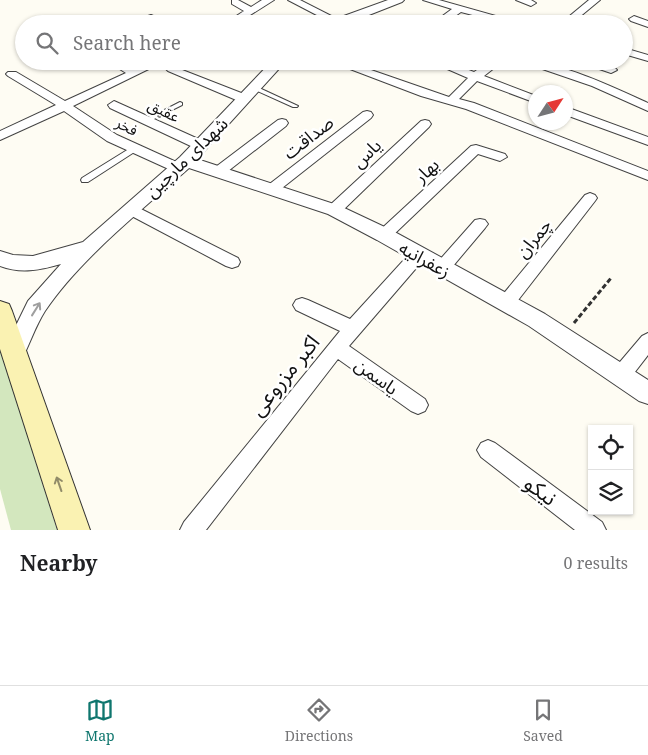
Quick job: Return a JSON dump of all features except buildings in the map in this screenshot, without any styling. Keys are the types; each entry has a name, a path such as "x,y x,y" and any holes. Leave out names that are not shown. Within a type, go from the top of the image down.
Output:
{"main road":[{"path":"0,311 74,530"}],"street":[{"path":"245,15 268,0"},
{"path":"293,0 322,15"},
{"path":"358,15 398,0"},
{"path":"428,0 486,15"},
{"path":"521,0 531,4"},
{"path":"576,15 595,0"},
{"path":"235,2 252,11"},
{"path":"450,15 460,8"},
{"path":"634,20 648,24"},
{"path":"633,54 648,58"},
{"path":"128,70 134,73"},
{"path":"0,136 140,70"},
{"path":"175,70 250,93"},
{"name":"شهدای مارچین","path":"14,352 36,307 89,248 182,164 272,70"},
{"path":"359,70 424,94 470,106 648,176"},
{"path":"457,70 528,97"},
{"path":"451,101 475,77 485,70"},
{"path":"564,70 648,108"},
{"name":"فخر","path":"12,74 66,106 112,138 135,149 182,164"},
{"name":"عقیق","path":"114,104 200,145"},
{"path":"573,114 648,141"},
{"name":"صداقت","path":"272,190 367,115"},
{"path":"218,172 282,123"},
{"name":"یاس","path":"334,210 424,124"},
{"name":"بهار","path":"384,235 476,150 500,157"},
{"name":"زعفرانیه","path":"182,164 218,172 334,210 384,235 506,303 563,337 648,393"},
{"name":"چمران","path":"506,303 590,198"},
{"path":"131,210 232,262"},
{"path":"442,268 480,224"},
{"name":"شهدای مارچین","path":"0,258 7,262 44,264 89,248"},
{"name":"اکبر مزروعی","path":"192,530 306,383 352,328 418,255"},
{"path":"302,305 352,328"},
{"path":"621,375 648,341"},
{"name":"یاسمن","path":"336,347 418,405"},
{"name":"نیکو","path":"488,450 594,530"}],"lane":[{"path":"250,93 295,106"},
{"path":"148,120 180,104"},
{"path":"85,180 135,149"}],"path":[{"path":"563,337 611,278"}],"green space":[{"path":"0,348 57,530 11,530 0,489"}]}
